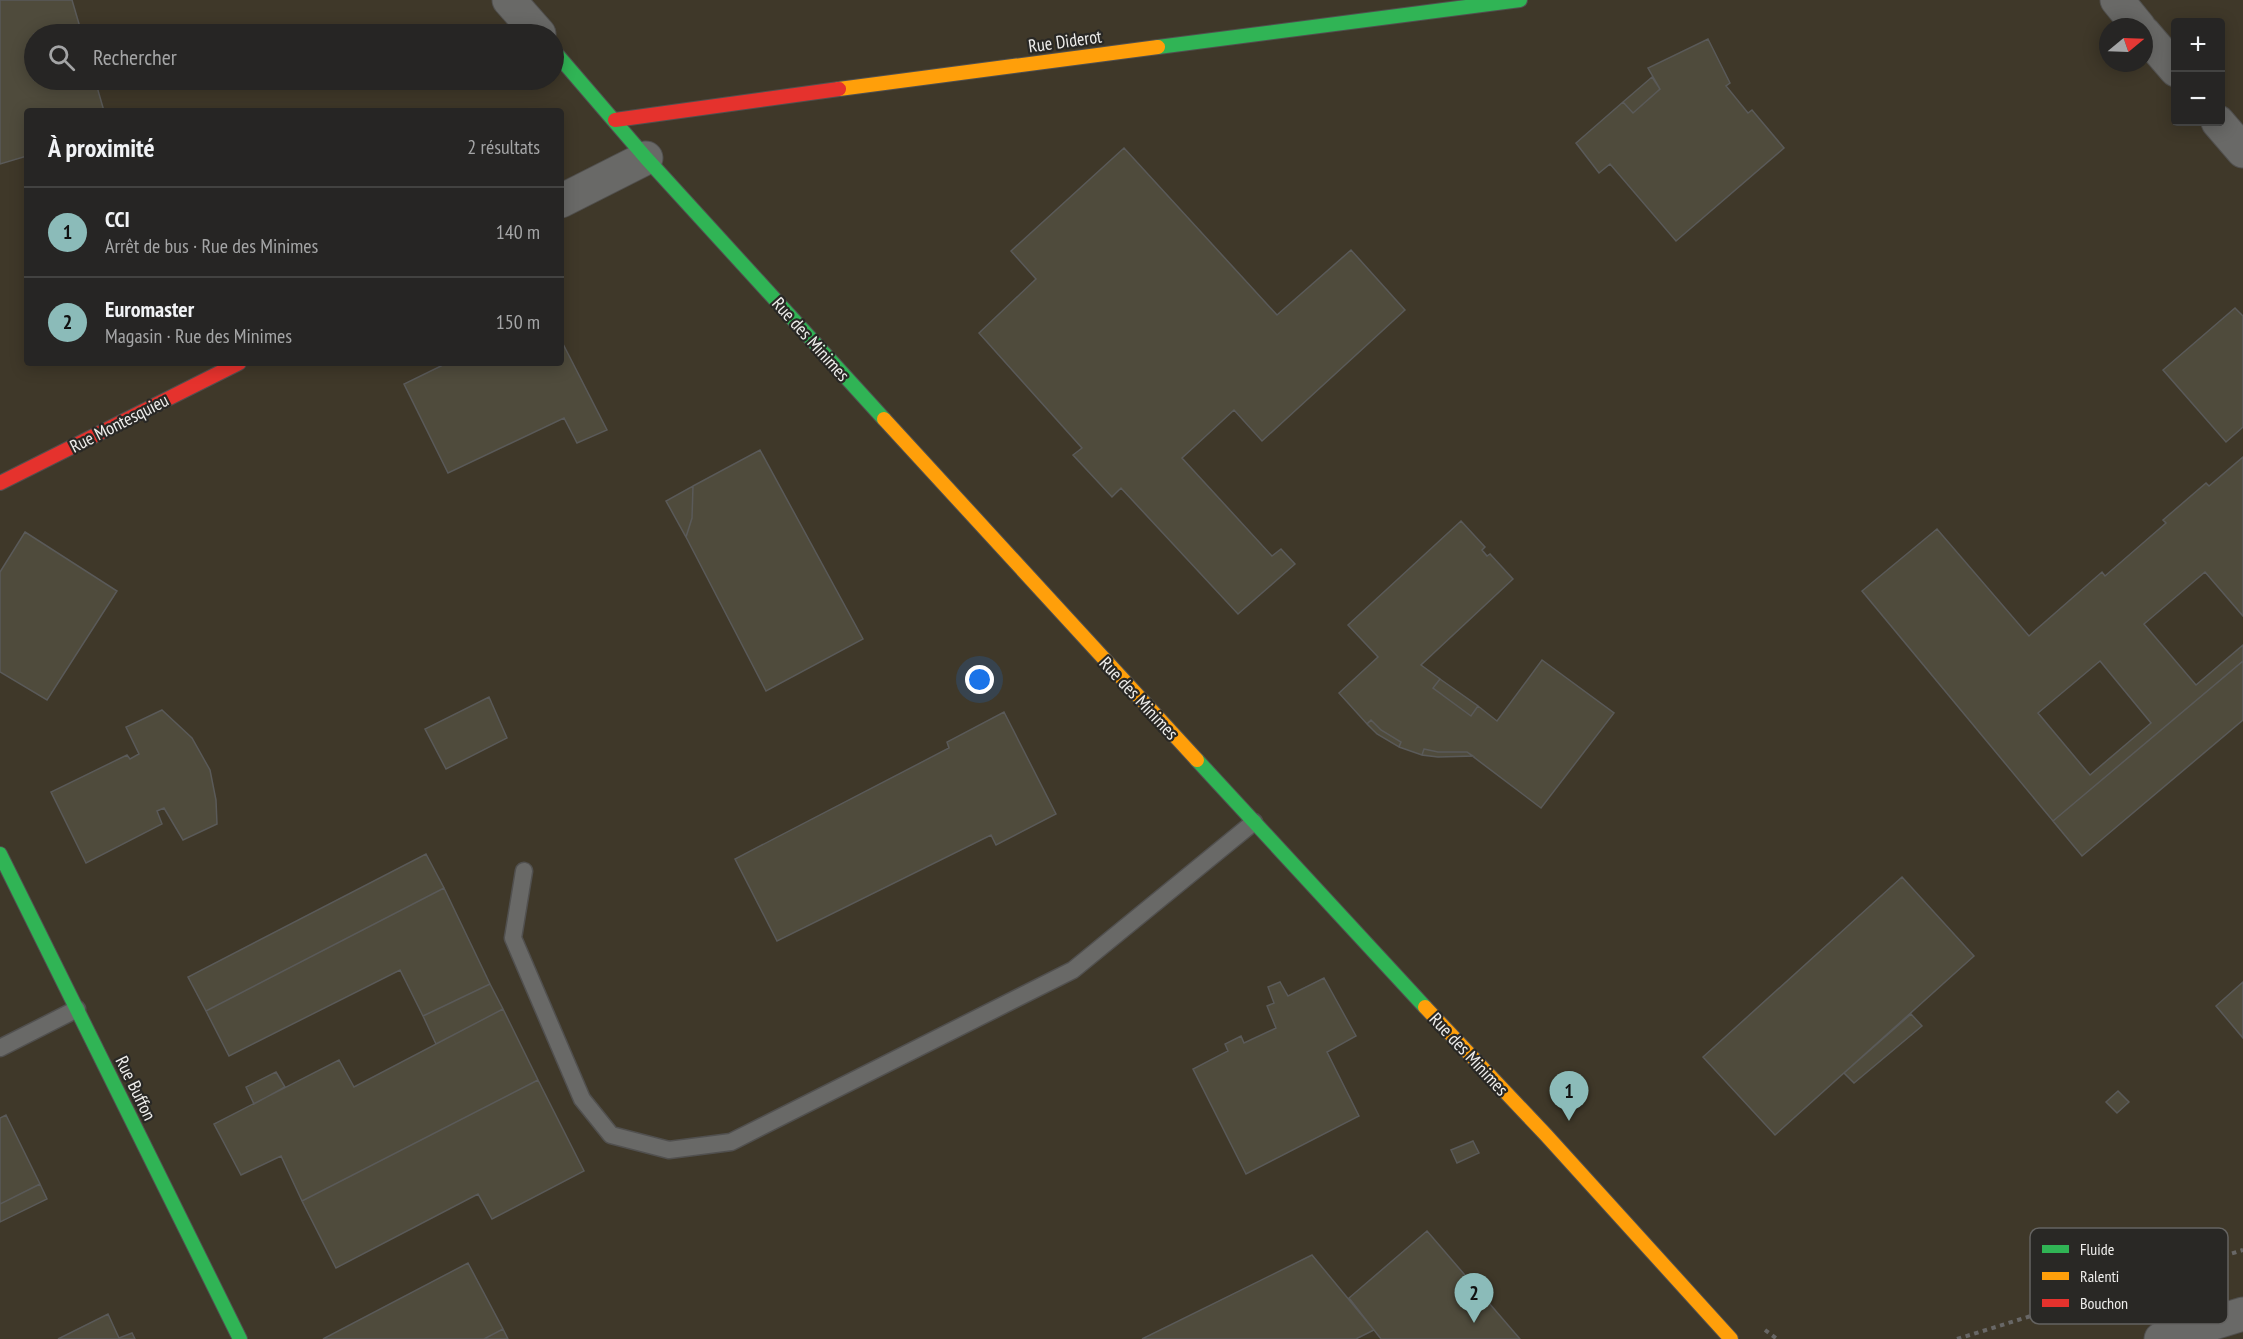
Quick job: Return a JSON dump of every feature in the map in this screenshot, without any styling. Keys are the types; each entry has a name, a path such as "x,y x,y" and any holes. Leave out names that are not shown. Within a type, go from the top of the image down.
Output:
{"street":[{"path":"509,0 530,24"},
{"name":"Rue Diderot","path":"615,120 1520,0"},
{"path":"2117,0 2132,18"},
{"path":"2153,44 2171,65"},
{"name":"Rue des Minimes","path":"564,62 646,158 1731,1339"},
{"path":"2221,126 2243,151"},
{"path":"564,199 646,158"},
{"name":"Rue Montesquieu","path":"0,483 233,366"},
{"name":"Rue Buffon","path":"0,854 240,1339"},
{"path":"2228,1319 2243,1314"},
{"path":"2161,1339 2210,1324"}],"lane":[{"path":"524,871 513,938 582,1099 611,1135 669,1150 730,1142 1072,970 1254,822"},
{"path":"0,1048 77,1009"}],"path":[{"path":"2228,1255 2243,1250"},
{"path":"1957,1339 2030,1316"}],"shaded area":[{"path":"0,0 2243,0 2243,1339 0,1339"}],"building":[{"path":"0,0 72,0 79,24 24,24 24,90 98,90 103,108 24,108 24,157 0,164"},
{"path":"1708,39 1730,83 1726,86 1748,113 1752,110 1784,148 1676,241 1610,164 1599,173 1576,143 1623,102 1633,113 1660,89 1648,68"},
{"path":"1652,77 1660,89 1633,113 1623,102"},
{"path":"1124,148 1277,315 1351,250 1405,310 1262,441 1234,410 1182,458 1272,556 1281,549 1295,564 1238,614 1121,488 1112,497 1073,455 1082,448 979,333 1036,279 1011,251"},
{"path":"2235,308 2243,316 2243,427 2226,442 2163,370"},
{"path":"564,346 607,430 577,443 564,418 448,473 404,384 441,366 564,366"},
{"path":"760,450 863,639 766,691 686,537 692,518 693,486"},
{"path":"2243,457 2243,616 2205,572 2144,624 2196,685 2243,645 2243,661 2053,821 1862,591 1937,529 2029,636 2102,572 2105,576 2166,523 2163,520 2206,483 2209,486","holes":["2100,661 2151,723 2090,775 2038,713"]},
{"path":"693,486 692,518 686,537 666,501"},
{"path":"1461,521 1485,547 1482,550 1487,556 1490,554 1513,579 1421,665 1440,679 1433,688 1471,716 1478,706 1497,721 1542,660 1614,713 1541,808 1467,752 1438,752 1424,749 1422,755 1399,747 1401,742 1381,730 1371,720 1367,724 1339,693 1378,657 1348,625"},
{"path":"25,532 117,591 47,700 0,672 0,572"},
{"path":"2243,661 2243,720 2082,856 2053,821"},
{"path":"1440,679 1478,706 1471,716 1433,688"},
{"path":"489,697 507,738 446,769 425,729"},
{"path":"162,710 192,738 210,770 216,800 217,824 183,840 164,808 157,811 162,824 86,863 51,792 127,755 130,759 139,754 126,727"},
{"path":"1004,712 1056,814 996,845 991,835 777,941 735,859 949,748 947,742"},
{"path":"1371,720 1381,730 1401,742 1399,747 1377,734 1367,724"},
{"path":"1424,749 1438,752 1467,752 1473,756 1422,755"},
{"path":"426,854 444,888 206,1011 188,977"},
{"path":"1902,877 1974,956 1775,1135 1703,1057"},
{"path":"444,888 490,984 423,1016 400,970 229,1056 206,1011"},
{"path":"1324,978 1356,1036 1327,1052 1359,1116 1246,1174 1193,1069 1228,1051 1225,1044 1241,1036 1244,1043 1276,1028 1267,1006 1274,1003 1268,987 1280,982 1288,996"},
{"path":"2243,982 2243,1038 2216,1006"},
{"path":"490,984 503,1009 436,1044 423,1016"},
{"path":"503,1009 538,1080 302,1201 281,1156 241,1175 214,1124 339,1060 354,1087"},
{"path":"1911,1014 1922,1026 1854,1083 1844,1073"},
{"path":"276,1072 285,1087 254,1104 246,1087"},
{"path":"538,1080 584,1171 492,1219 478,1194 336,1268 302,1201"},
{"path":"2118,1091 2129,1102 2117,1113 2106,1102"},
{"path":"6,1115 40,1184 0,1204 0,1118"},
{"path":"1473,1141 1479,1153 1457,1163 1451,1150"},
{"path":"40,1184 47,1199 0,1222 0,1204"},
{"path":"1427,1231 1520,1339 1381,1339 1349,1298"},
{"path":"1312,1255 1374,1330 1356,1339 1142,1339"},
{"path":"468,1263 503,1329 484,1339 323,1339"},
{"path":"108,1314 119,1338 132,1333 135,1339 58,1339"},
{"path":"503,1329 508,1339 484,1339"}],"traffic: fast":[{"path":"1158,47 1520,0"},
{"path":"564,63 646,158 884,419"},
{"path":"1197,760 1425,1007"},
{"path":"0,854 240,1339"}],"traffic: slow":[{"path":"839,89 1158,47"},
{"path":"884,419 1197,760"},
{"path":"1425,1007 1546,1135 1731,1339"}],"traffic: jam":[{"path":"615,120 839,89"},
{"path":"0,483 233,366"}],"place":[{"name":"CCI","path":"1569,1121"},
{"name":"Euromaster","path":"1474,1323"}]}
